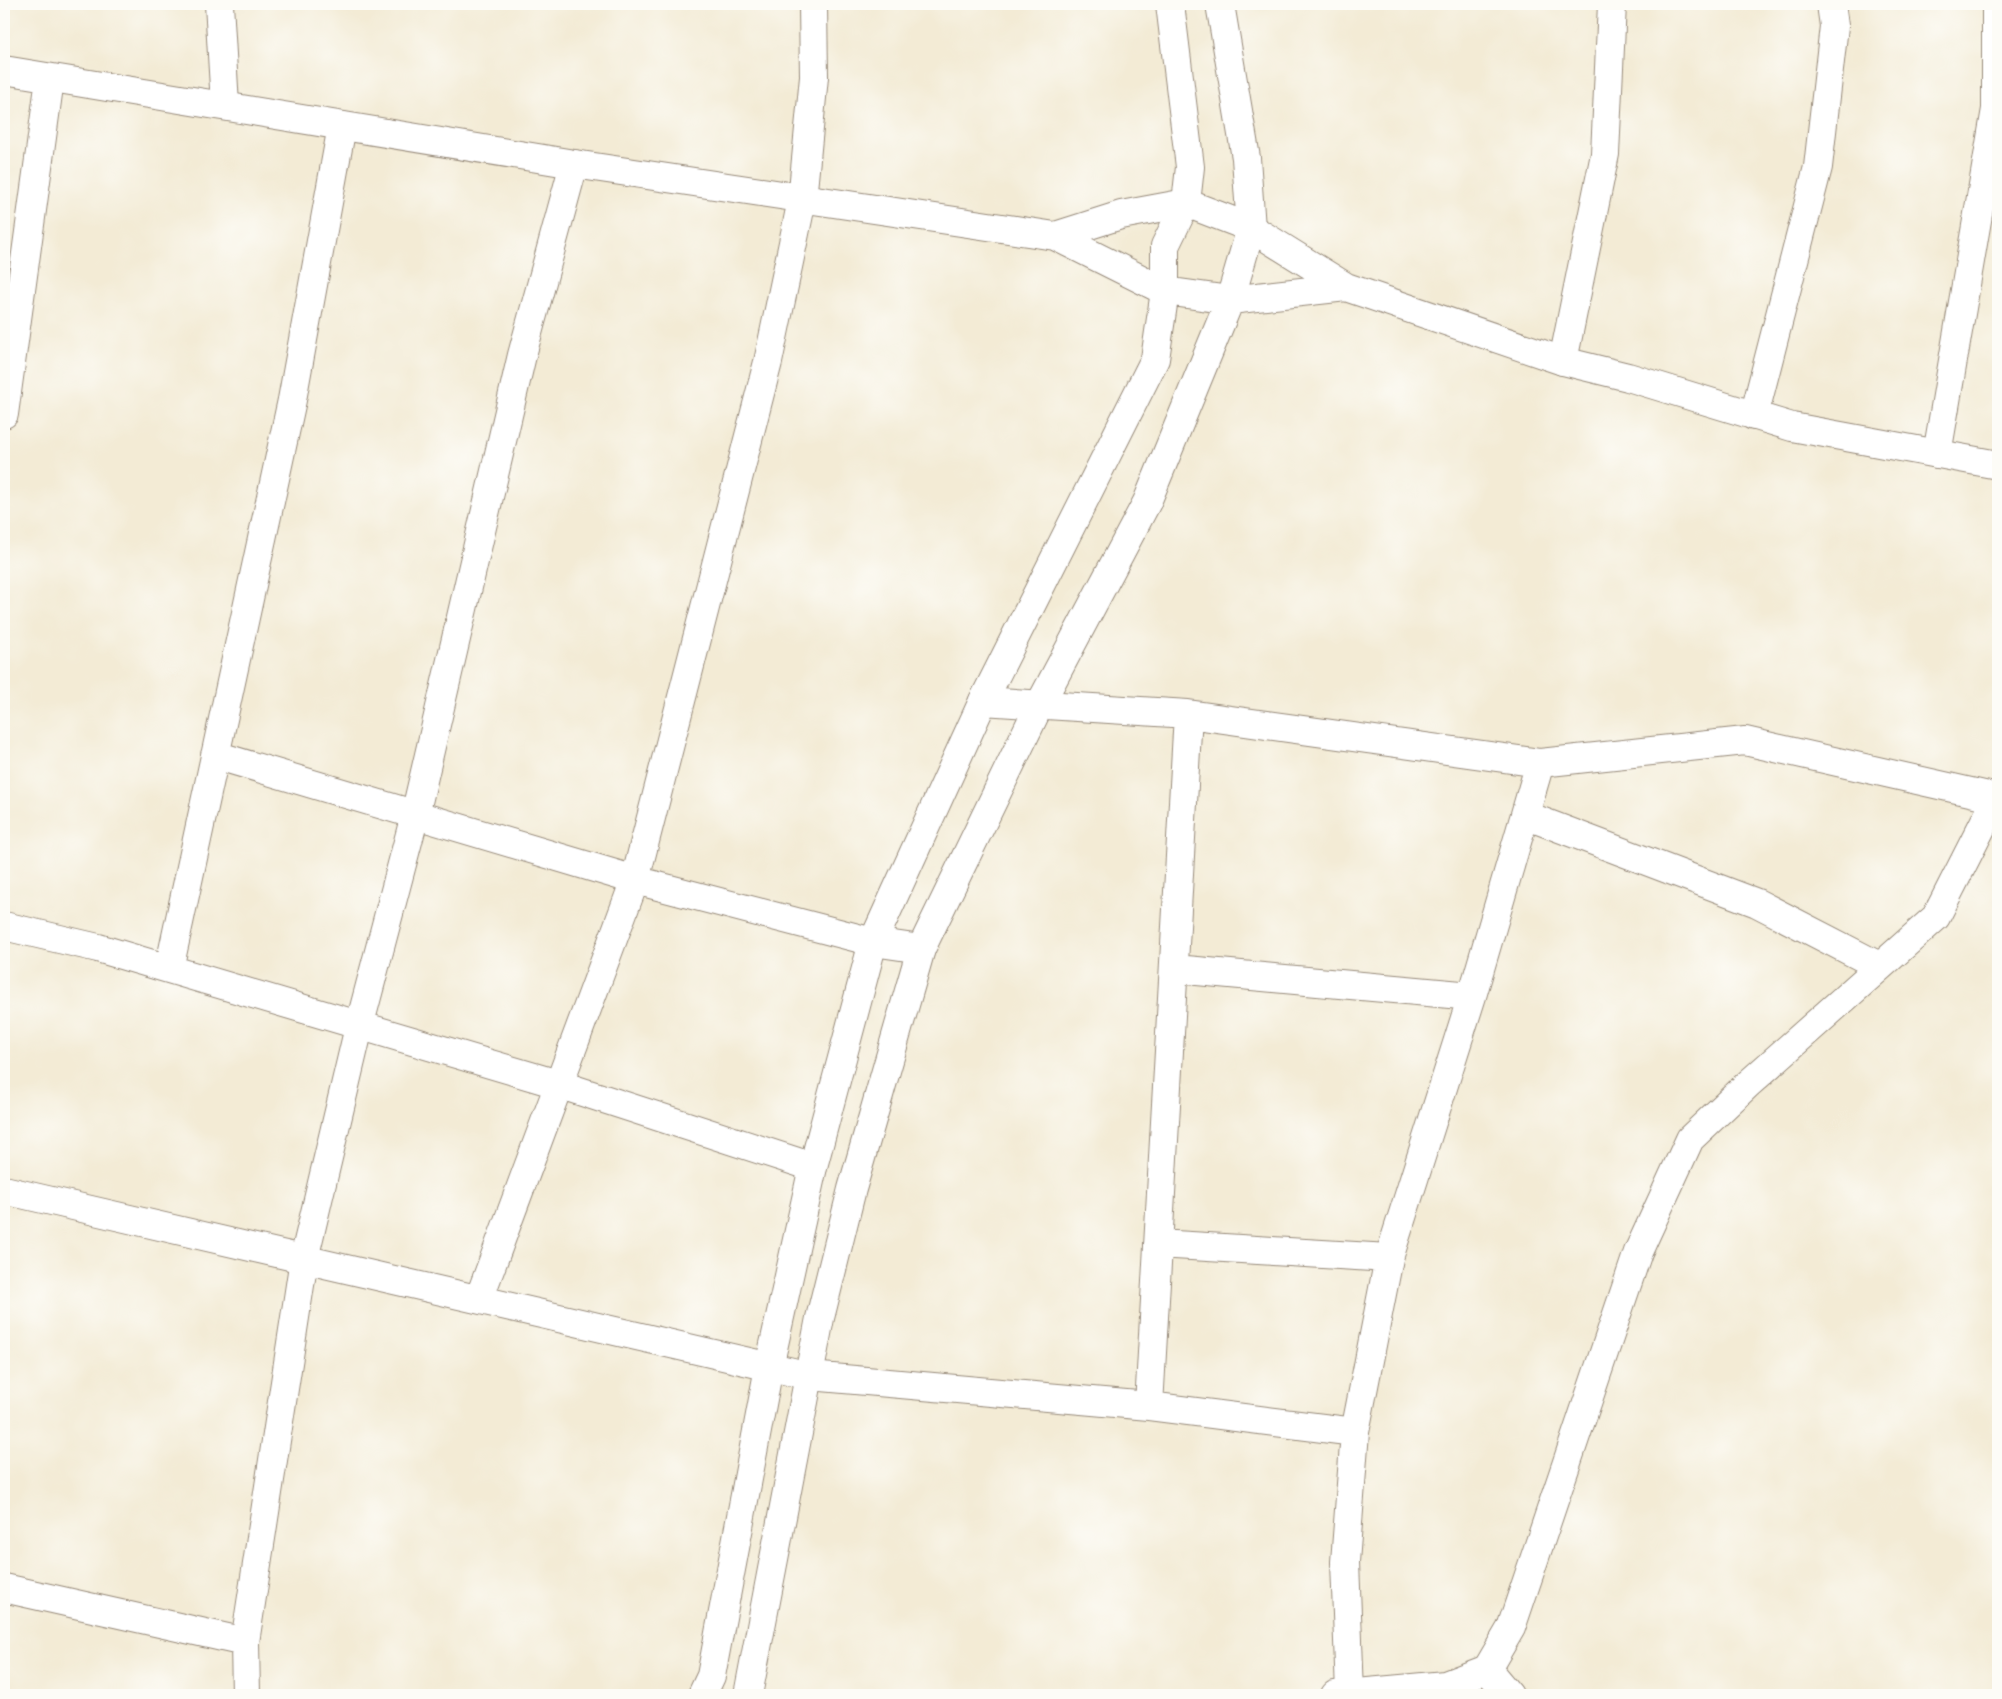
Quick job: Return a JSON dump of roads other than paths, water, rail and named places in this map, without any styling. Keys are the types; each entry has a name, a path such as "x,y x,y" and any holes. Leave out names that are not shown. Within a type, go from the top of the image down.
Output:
{"street":[{"path":"219,4 226,105"},
{"path":"479,1299 561,1085 635,880 768,362 802,200 814,77 813,4"},
{"path":"702,1695 711,1676 769,1367 813,1167 873,942 983,700 1155,359 1165,291 1165,246 1186,203 1190,167 1170,4"},
{"path":"748,1695 820,1318 852,1189 921,949 1039,706 1147,502 1230,300 1251,228 1246,158 1220,4"},
{"path":"1563,361 1605,154 1612,4"},
{"path":"1754,416 1818,167 1834,26 1831,4"},
{"path":"1937,454 1996,109 1996,4"},
{"path":"4,70 50,79 226,105 574,164 802,200 1055,236 1165,291 1230,300 1346,287"},
{"path":"4,414 50,79"},
{"path":"169,969 292,400 342,126"},
{"path":"246,1695 245,1642 304,1259 360,1026 415,816 522,355 574,164"},
{"path":"1055,236 1121,216 1186,203 1251,228 1346,287 1563,361 1628,377 1792,427 1998,465"},
{"path":"983,700 1039,706 1188,714 1540,763 1745,741 1998,797 1936,917 1690,1139 1638,1252 1511,1628 1487,1668 1445,1686 1342,1694 1345,1562 1355,1432 1389,1258 1472,996 1540,763"},
{"path":"1148,1406 1175,969 1188,714"},
{"path":"215,755 635,880 873,942 921,949"},
{"path":"1525,815 1757,903 1880,966"},
{"path":"4,926 98,948 561,1085 813,1167"},
{"path":"1175,969 1472,996"},
{"path":"4,1190 810,1376 1148,1406 1355,1432"},
{"path":"1158,1244 1389,1258"},
{"path":"4,1588 245,1642"},
{"path":"1487,1668 1509,1695"}]}
